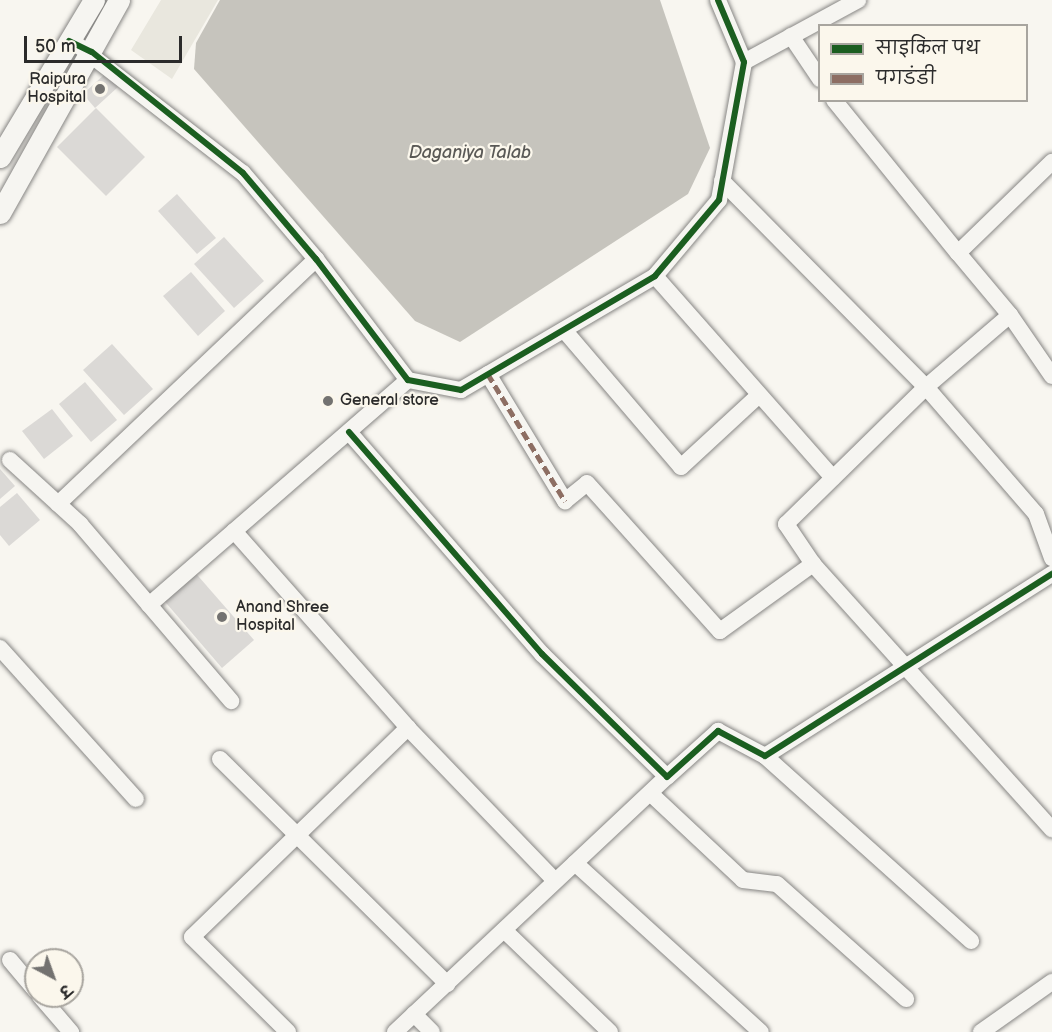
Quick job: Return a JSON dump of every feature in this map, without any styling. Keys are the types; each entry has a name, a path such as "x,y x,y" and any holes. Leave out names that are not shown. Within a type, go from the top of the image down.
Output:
{"street":[{"path":"0,157 94,0"},
{"path":"0,213 92,52 118,0"},
{"path":"69,41 92,52 243,173 316,259 408,380 461,390 655,276 718,200 744,62 718,0"},
{"path":"744,62 858,0"},
{"path":"791,36 818,76"},
{"path":"836,102 1010,315 1052,376"},
{"path":"958,253 1052,162"},
{"path":"722,181 926,387 1036,514 1052,558"},
{"path":"58,504 316,259"},
{"path":"655,276 833,478"},
{"path":"1010,315 926,387 786,524 813,564 904,668 1052,829"},
{"path":"564,330 681,467 759,395"},
{"path":"488,374 565,501 587,483 720,631 813,564"},
{"path":"149,605 408,380"},
{"path":"349,432 542,654 667,777"},
{"path":"10,459 58,504 231,701"},
{"path":"234,531 408,728 555,881"},
{"path":"765,756 1052,574"},
{"path":"0,648 136,799"},
{"path":"288,1032 192,937 408,728"},
{"path":"395,1032 718,731 765,756 971,941"},
{"path":"220,759 447,984"},
{"path":"650,793 743,880 777,884 906,999"},
{"path":"575,863 761,1032"},
{"path":"504,930 609,1032"},
{"path":"10,960 24,977"},
{"path":"992,1029 1052,982"},
{"path":"50,1008 71,1032"},
{"path":"414,1014 432,1032"}],"shaded area":[{"path":"161,0 218,0 172,79 131,50"}],"water":[{"name":"Daganiya Talab","path":"220,0 660,0 710,148 688,194 460,342 415,321 194,69 196,43"}],"building":[{"path":"106,73 118,87 95,108 83,94"},
{"path":"96,108 145,157 106,196 57,147"},
{"path":"177,194 216,238 197,254 158,211"},
{"path":"224,237 264,281 234,308 194,264"},
{"path":"191,272 225,311 198,336 163,296"},
{"path":"112,344 153,389 124,415 83,370"},
{"path":"85,382 117,420 91,442 59,404"},
{"path":"52,409 73,436 44,459 22,431"},
{"path":"0,469 15,486 0,499"},
{"path":"17,493 40,520 9,546 0,535 0,507"},
{"path":"192,569 254,640 222,668 161,597"}],"marked path":[{"path":"488,374 565,501"}],"cycle path":[{"path":"69,41 92,52 243,173 316,259 408,380 461,390 655,276 719,200 744,62 718,0"},
{"path":"349,432 542,654 667,777 718,731 765,756 1052,574"}],"place":[{"name":"Raipura Hospital","path":"100,89"},
{"name":"General store","path":"328,401"},
{"name":"Anand Shree Hospital","path":"222,617"}]}
